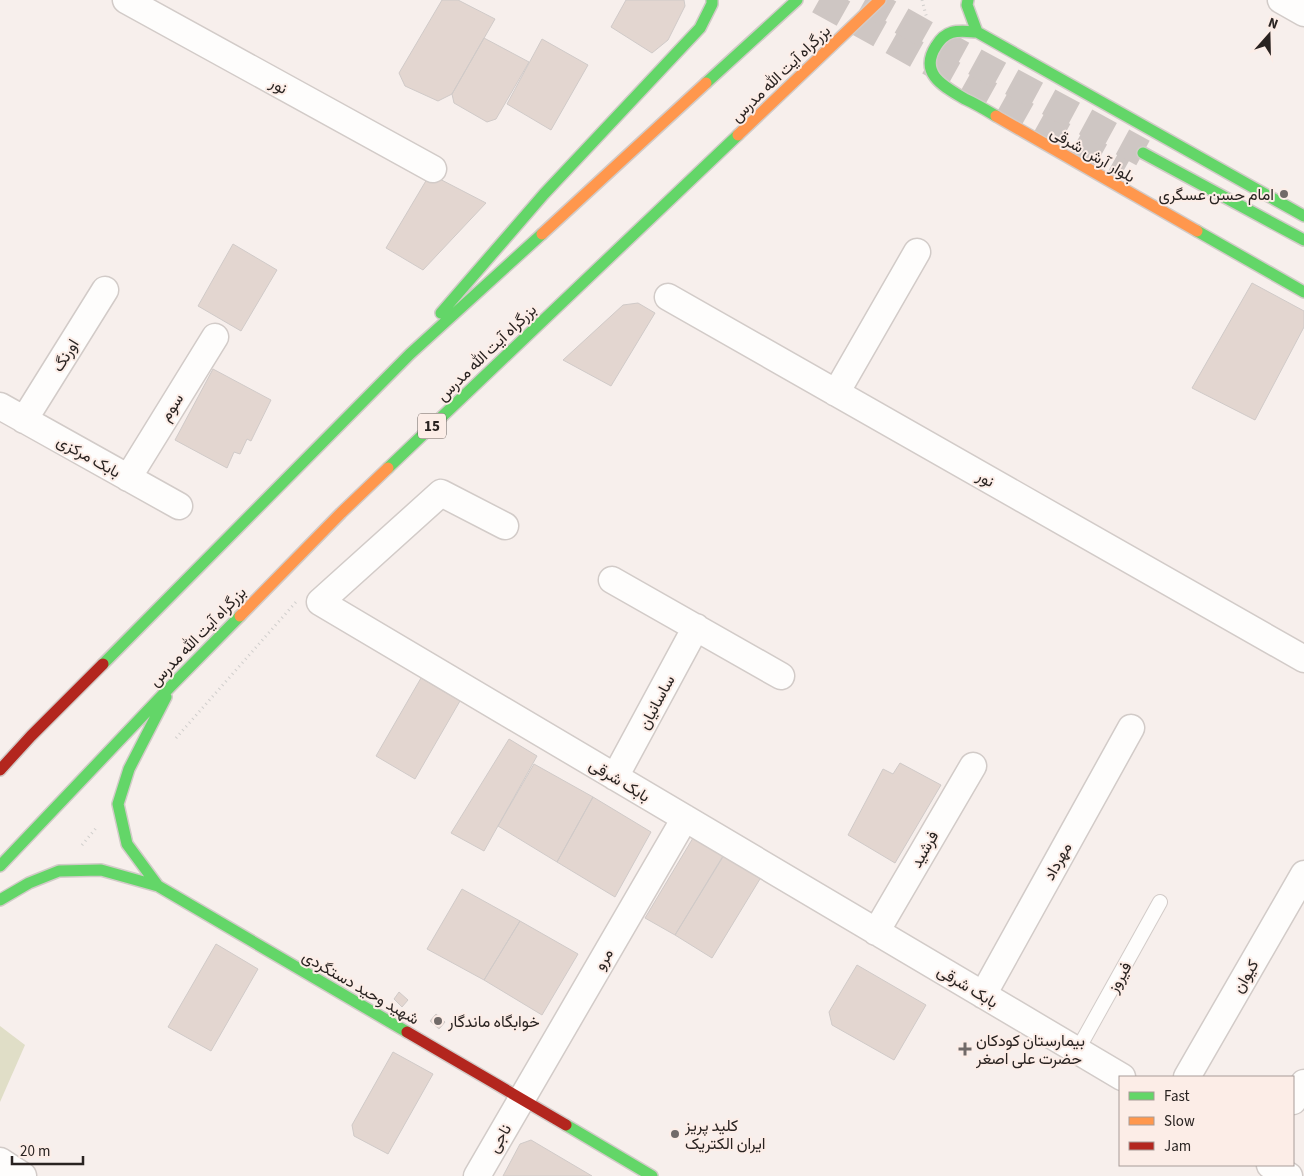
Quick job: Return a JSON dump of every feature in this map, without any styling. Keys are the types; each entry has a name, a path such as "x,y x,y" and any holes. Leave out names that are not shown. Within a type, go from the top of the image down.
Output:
{"main road":[{"path":"386,378 544,194 700,28 712,4 712,0"},
{"path":"0,770 31,736 386,378 797,0"},
{"name":"بزرگراه آیت الله مدرس","path":"0,866 172,685 341,513 880,0"},
{"path":"968,0 967,5 977,32 1304,216"},
{"name":"بلوار آرش شرقی","path":"977,32 961,30 946,34 935,46 930,60 934,76 945,87 1304,292"},
{"path":"1143,153 1304,240"},
{"path":"1273,261 1304,283"},
{"path":"118,804 129,769 172,685"},
{"path":"8,746 31,736"},
{"name":"شهید وحید دستگردی","path":"118,804 127,844 158,886"},
{"name":"شهید وحید دستگردی","path":"0,900 29,883 59,871 101,870 158,886 652,1176"}],"street":[{"name":"نور","path":"126,0 433,170"},
{"path":"1281,0 1304,13"},
{"path":"836,393 917,252"},
{"name":"اورنگ","path":"24,420 105,290"},
{"name":"نور","path":"668,297 1304,659"},
{"name":"سوم","path":"128,478 215,337"},
{"name":"بابک مرکزی","path":"0,406 179,506"},
{"name":"بابک شرقی","path":"505,526 441,493 320,602 1120,1076"},
{"path":"612,580 781,676"},
{"name":"ساسانیان","path":"616,777 696,627"},
{"name":"مهرداد","path":"983,994 1131,728"},
{"name":"فرشید","path":"876,932 973,766"},
{"name":"مرو","path":"521,1100 685,818"},
{"name":"کیوان","path":"1188,1076 1304,874"},
{"path":"1294,1100 1304,1083"},
{"name":"ناجی","path":"477,1176 521,1100"},
{"path":"0,1161 24,1176"},
{"path":"1272,1166 1289,1176"}],"lane":[{"name":"فیروز","path":"1078,1051 1160,902"}],"path":[{"path":"59,871 118,804"}],"shaded area":[{"path":"0,1026 25,1045 0,1102"}],"building":[{"path":"442,0 458,0 495,19 452,94 438,101 405,86 399,73"},
{"path":"626,0 684,0 685,6 668,40 652,53 611,27"},
{"path":"484,38 529,62 496,119 487,122 454,103 452,94"},
{"path":"542,39 588,65 551,130 507,104"},
{"path":"430,174 486,203 423,270 386,248"},
{"path":"233,244 277,270 241,331 198,306"},
{"path":"1252,283 1304,311 1304,327 1255,420 1192,388"},
{"path":"638,303 655,313 611,386 563,360 623,305"},
{"path":"213,369 271,400 251,441 247,439 240,454 234,452 227,468 175,440"},
{"path":"421,678 460,701 415,779 376,756"},
{"path":"509,739 537,756 484,851 451,833"},
{"path":"900,763 941,785 895,863 848,835 883,769 893,774"},
{"path":"534,764 593,797 557,862 498,826"},
{"path":"593,797 651,832 615,897 557,862"},
{"path":"693,838 723,856 675,935 645,918"},
{"path":"726,852 763,874 712,958 675,935"},
{"path":"462,889 520,921 484,980 427,949"},
{"path":"520,921 578,954 542,1015 484,980"},
{"path":"216,944 258,969 211,1051 168,1027"},
{"path":"857,965 926,1005 894,1060 832,1025 829,1012"},
{"path":"399,992 408,1000 402,1007 394,999"},
{"name":"خوابگاه ماندگار","path":"436,1014 445,1022 439,1029 430,1021"},
{"path":"393,1052 433,1074 388,1154 354,1136 352,1125"},
{"path":"531,1140 592,1176 503,1176 520,1144"}],"tunnel":[{"path":"819,0 1124,170"},
{"path":"865,0 1143,153"}],"traffic: fast":[{"path":"441,313 544,194 700,28 712,4 712,0"},
{"path":"706,83 797,0"},
{"path":"968,0 967,5 977,32"},
{"path":"996,116 950,90 932,72 931,56 940,40 949,33 977,32 1304,216"},
{"path":"388,468 738,135"},
{"path":"1143,153 1304,240"},
{"path":"1197,231 1304,292"},
{"path":"103,664 410,354 542,234"},
{"path":"0,866 240,616"},
{"path":"158,886 127,844 118,804 129,769 166,697"},
{"path":"0,900 29,883 59,871 101,870 158,886 407,1032"},
{"path":"566,1125 652,1176"}],"traffic: slow":[{"path":"738,135 880,0"},
{"path":"542,234 706,83"},
{"path":"996,116 1197,231"},
{"path":"240,616 388,468"}],"traffic: jam":[{"path":"0,770 103,664"},
{"path":"407,1032 566,1125"}],"place":[{"name":"امام حسن عسگری","path":"1284,194"},
{"name":"خوابگاه ماندگار","path":"438,1021"},
{"name":"بیمارستان کودکان حضرت علی اصغر","path":"965,1049"},
{"name":"کلید پریز ایران الکتریک","path":"675,1134"}]}
